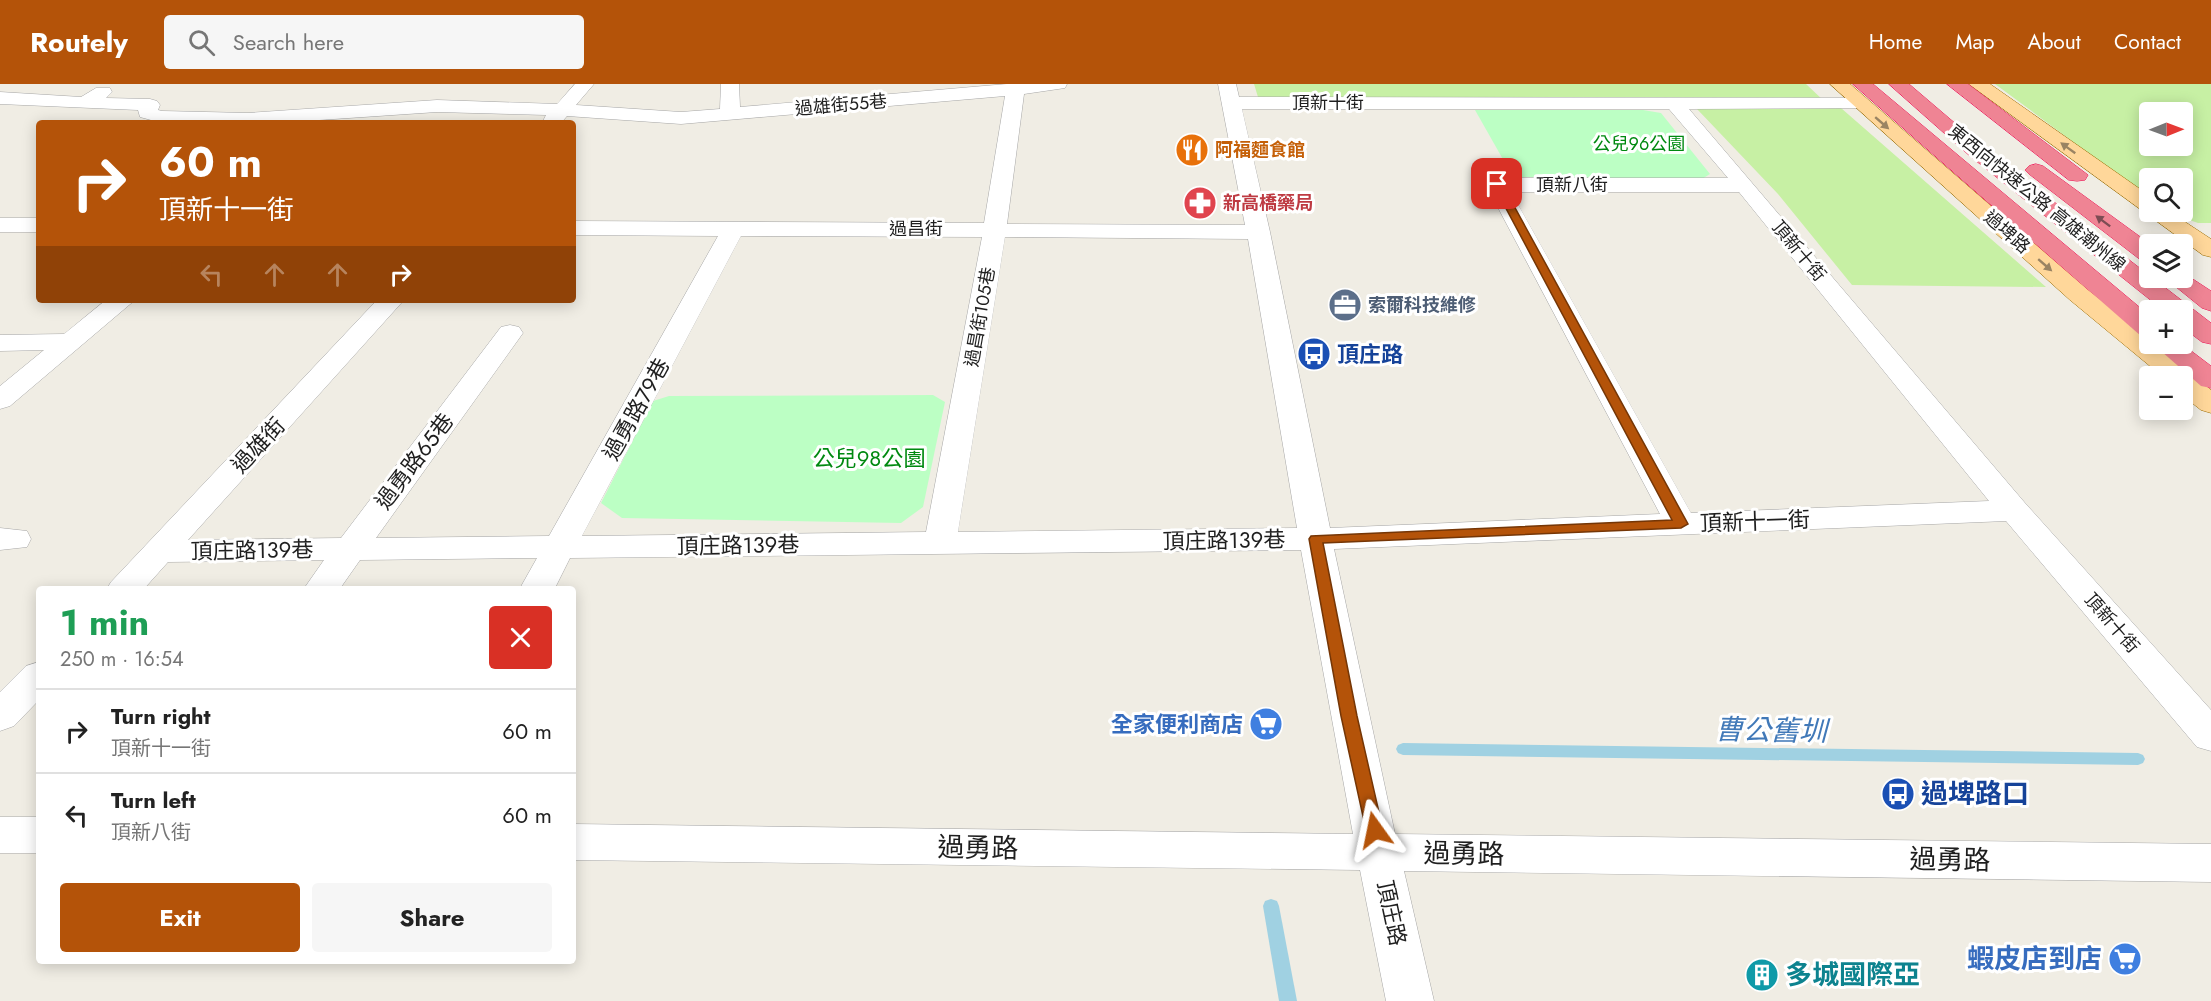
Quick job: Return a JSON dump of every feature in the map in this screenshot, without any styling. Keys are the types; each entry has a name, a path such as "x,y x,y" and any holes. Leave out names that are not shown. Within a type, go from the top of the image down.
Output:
{"highway":[{"name":"東西向快速公路 高雄潮州線","path":"1898,84 1977,152 2165,300"},
{"name":"東西向快速公路 高雄潮州線","path":"1929,84 2005,146"},
{"path":"1956,84 2156,234"},
{"path":"1860,93 2139,321"},
{"name":"東西向快速公路 高雄潮州線","path":"2022,160 2139,248"},
{"path":"2200,246 2211,276"},
{"path":"2191,288 2211,303"},
{"path":"2193,322 2211,336"},
{"path":"2178,354 2211,380"}],"main road":[{"name":"過埤路","path":"1839,84 1860,93 2079,295 2166,366"},
{"path":"1978,84 2139,199"},
{"path":"2169,222 2200,246"},
{"path":"2193,389 2211,404"}],"street":[{"path":"0,98 84,103 116,84"},
{"path":"556,117 585,84"},
{"path":"730,84 730,115"},
{"name":"過雄街55巷","path":"84,103 150,105 147,113 162,117 248,120 414,100 556,117 659,118 730,115 1058,84"},
{"name":"過昌街105巷","path":"940,543 995,229 1016,87"},
{"path":"1674,104 1860,93"},
{"name":"頂新十街","path":"1229,94 1674,104 1745,185 2014,510 2211,736"},
{"name":"頂庄路","path":"1229,94 1258,232 1349,716 1410,1001"},
{"path":"395,120 414,100"},
{"name":"頂新八街","path":"1681,524 1497,184 1745,185"},
{"path":"0,225 36,225"},
{"name":"過昌街","path":"576,228 1258,232"},
{"name":"過勇路79巷","path":"538,586 734,228"},
{"path":"0,400 118,303"},
{"name":"過雄街","path":"127,586 388,303"},
{"name":"過勇路65巷","path":"323,586 510,333"},
{"path":"0,343 71,342"},
{"name":"頂新十一街","path":"1316,539 2014,510"},
{"name":"頂庄路139巷","path":"161,551 1316,539"},
{"path":"0,716 36,679"},
{"path":"0,835 36,835"},
{"name":"過勇路","path":"576,842 2211,863"}],"green space":[{"path":"1254,84 1806,84 1824,101 1258,97"},
{"path":"1995,84 2211,84 2211,223 2193,221 2193,168 2139,168 2139,191"},
{"path":"1841,108 2046,287 1852,285 1778,194 1697,109"},
{"name":"公兒96公園","path":"1475,110 1643,110 1661,113 1710,174 1702,179 1513,177"},
{"name":"公兒98公園","path":"933,395 945,402 923,507 901,523 622,518 601,503 653,401 669,396"}],"waterway":[{"name":"曹公舊圳","path":"1403,749 2138,759"},
{"name":"曹公舊圳","path":"1271,906 1288,1001"}],"place":[{"name":"阿福麵食館","path":"1192,150"},
{"name":"新高橋藥局","path":"1200,203"},
{"name":"索爾科技維修","path":"1345,305"},
{"name":"頂庄路","path":"1314,354"},
{"name":"全家便利商店","path":"1266,724"},
{"name":"過埤路口","path":"1898,794"},
{"name":"蝦皮店到店","path":"2125,959"},
{"name":"多城國際亞","path":"1762,975"}],"route":[{"path":"1375,830 1349,716 1316,539 1681,524 1497,184"}]}
